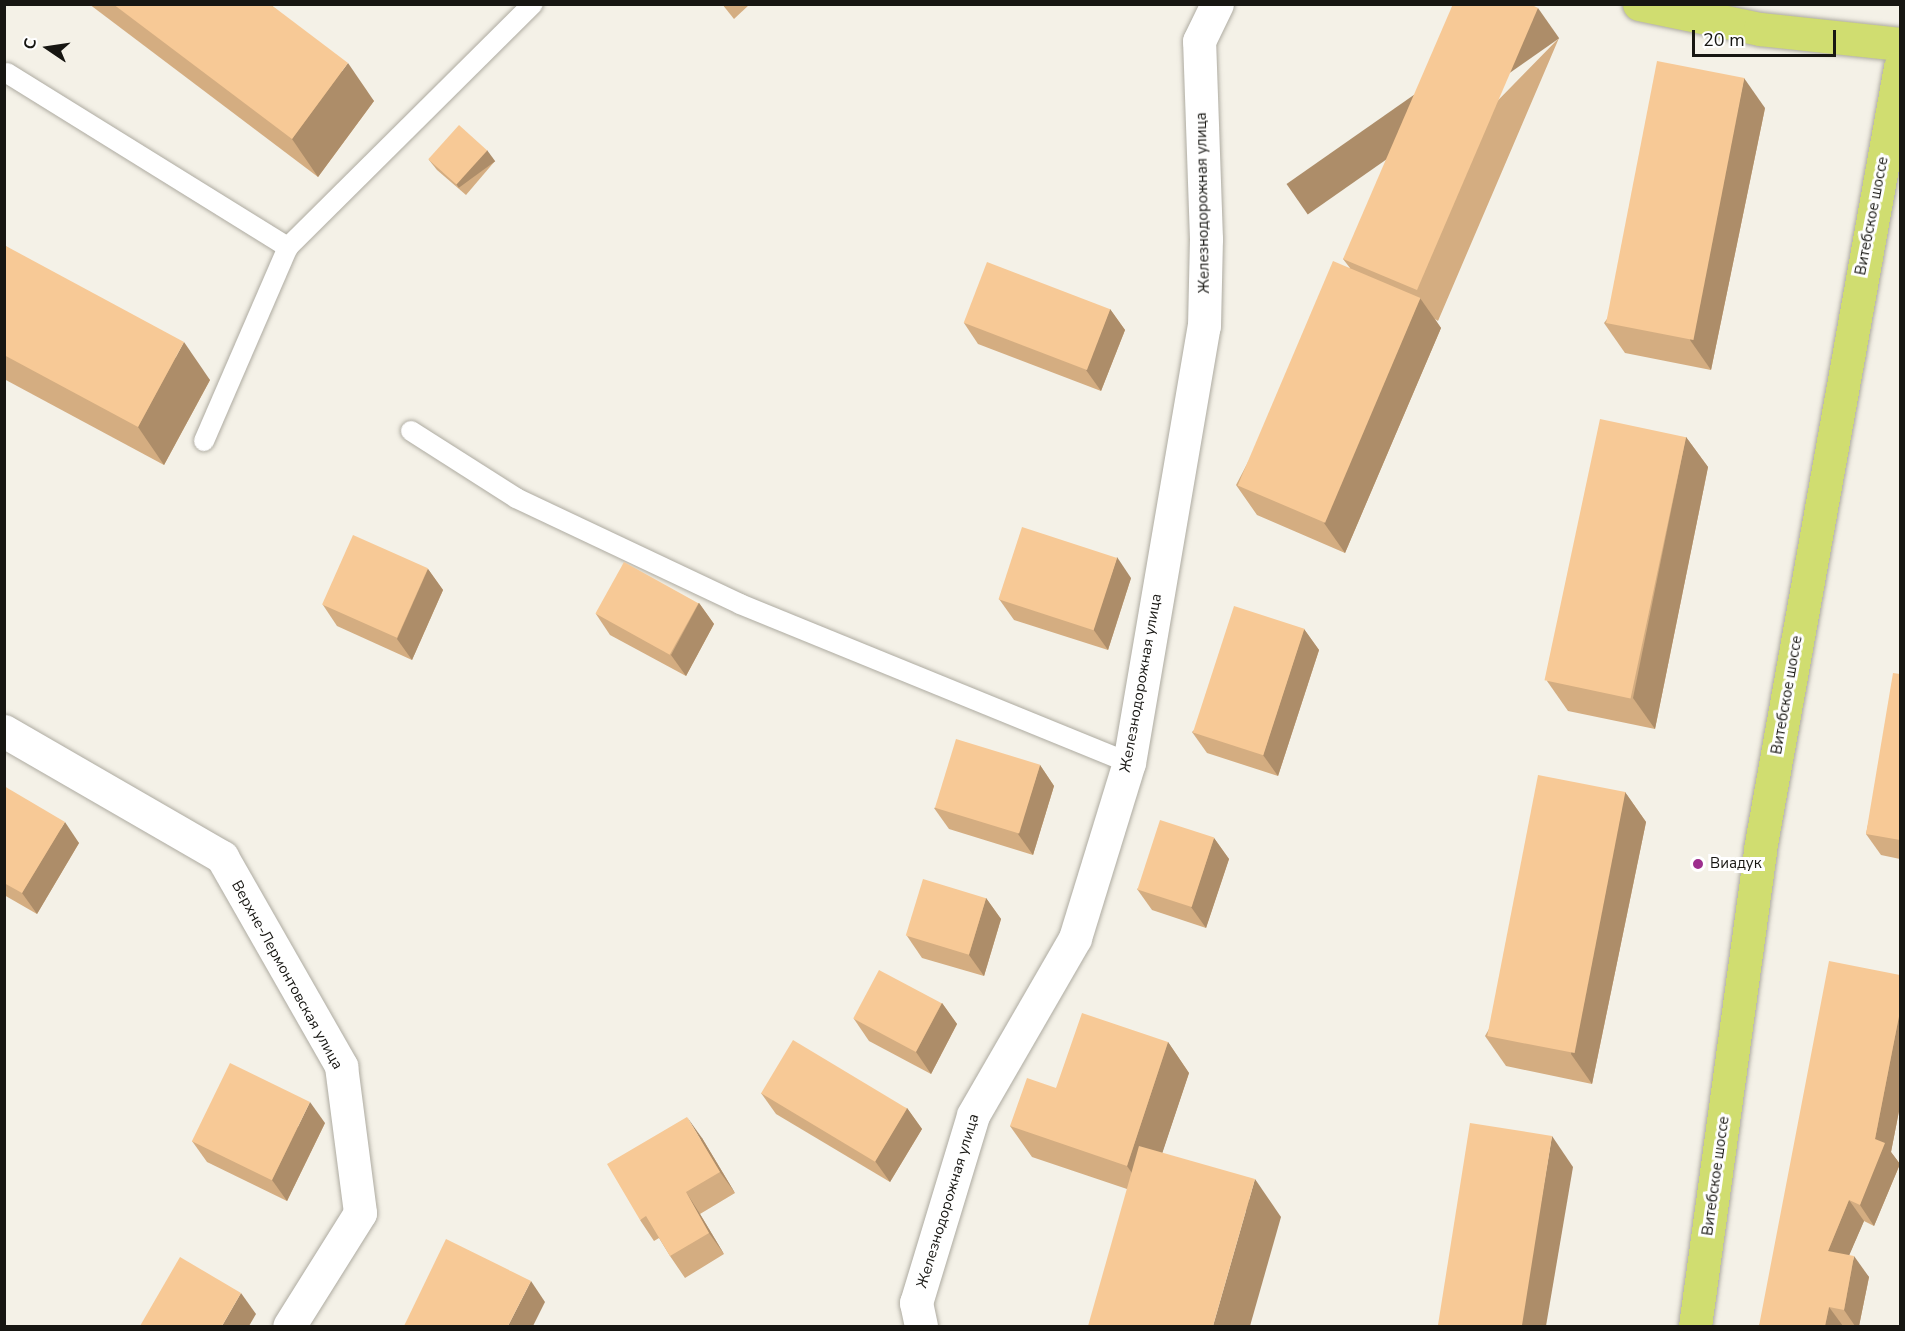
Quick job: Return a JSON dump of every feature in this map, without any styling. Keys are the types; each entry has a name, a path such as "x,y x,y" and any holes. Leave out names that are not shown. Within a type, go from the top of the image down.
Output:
{"main road":[{"path":"1639,4 1760,29 1900,44"},
{"name":"Витебское шоссе","path":"1695,1326 1760,849 1900,67"}],"street":[{"name":"Железнодорожная улица","path":"921,1326 916,1303 973,1115 1075,938 1129,763 1204,326 1206,238 1199,41 1216,4"},
{"name":"Верхне-Лермонтовская улица","path":"6,736 222,857 341,1066 360,1213 289,1326"}],"lane":[{"path":"204,441 288,247 469,64 534,4"},
{"path":"7,74 288,247"},
{"path":"411,431 516,498 740,604 1129,763"}],"building":[{"path":"113,4 270,4 348,63 292,139"},
{"path":"1453,4 1530,4 1538,8 1417,290 1343,259"},
{"path":"1657,61 1744,78 1693,340 1606,323"},
{"path":"459,125 487,150 456,185 428,159"},
{"path":"4,245 184,342 138,427 4,355"},
{"path":"1333,261 1420,298 1325,523 1238,486"},
{"path":"987,262 1110,309 1087,370 964,323"},
{"path":"1600,419 1686,437 1631,698 1544,680"},
{"path":"1022,527 1117,558 1094,630 999,599"},
{"path":"353,535 428,568 397,638 322,604"},
{"path":"624,562 698,603 670,655 595,614"},
{"path":"1234,606 1304,629 1263,755 1193,732"},
{"path":"1893,673 1900,674 1900,840 1866,834"},
{"path":"956,739 1040,765 1019,834 935,808"},
{"path":"1538,775 1625,792 1575,1053 1487,1036"},
{"path":"4,786 65,822 22,893 4,883"},
{"path":"1160,820 1214,838 1192,907 1137,889"},
{"path":"923,879 986,898 969,955 906,935"},
{"path":"1829,961 1900,975 1900,1011 1875,1139 1885,1143 1860,1205 1849,1200 1828,1251 1854,1256 1844,1310 1829,1307 1825,1326 1759,1326"},
{"path":"879,970 942,1003 916,1052 853,1019"},
{"path":"1082,1013 1168,1042 1127,1166 1010,1126 1027,1078 1056,1088"},
{"path":"793,1040 907,1109 875,1162 761,1093"},
{"path":"230,1063 310,1102 272,1180 192,1141"},
{"path":"687,1117 720,1172 686,1192 709,1233 670,1256 646,1216 640,1220 607,1164"},
{"path":"1470,1123 1552,1136 1522,1326 1438,1326"},
{"path":"1139,1146 1255,1179 1213,1326 1088,1326"},
{"path":"446,1239 531,1281 508,1326 404,1326"},
{"path":"180,1257 241,1293 222,1326 140,1326"}],"place":[{"name":"Виадук","path":"1698,864"}]}
